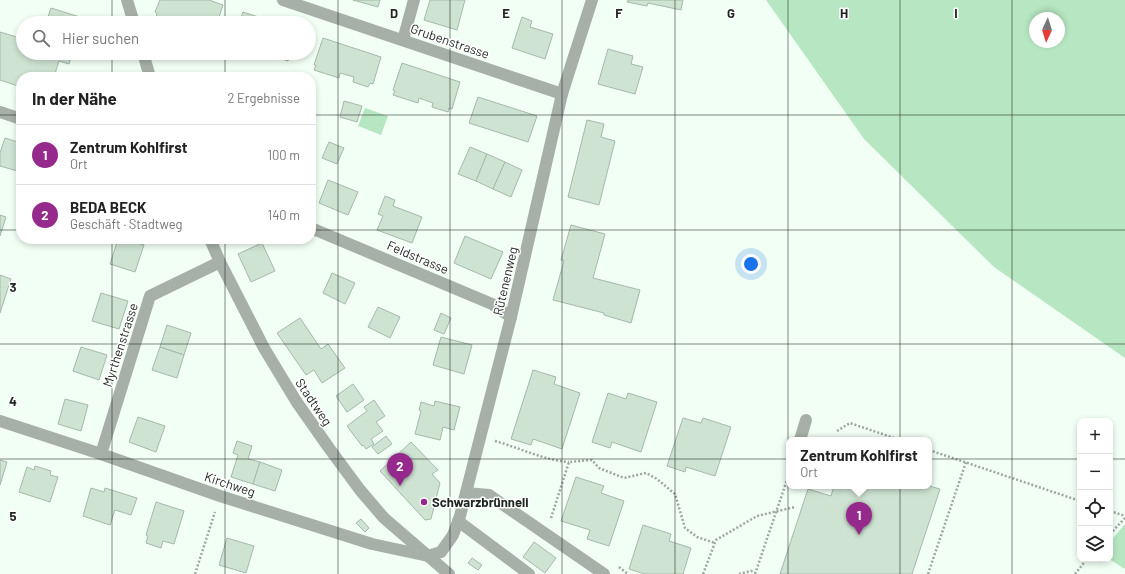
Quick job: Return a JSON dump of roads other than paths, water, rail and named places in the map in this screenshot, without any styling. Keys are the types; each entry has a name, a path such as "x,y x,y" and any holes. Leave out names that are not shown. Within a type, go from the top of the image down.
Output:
{"street":[{"path":"126,0 132,16"},
{"name":"Grubenstrasse","path":"284,0 562,94"},
{"path":"403,40 414,0"},
{"name":"Rütenenweg","path":"428,556 441,552 453,535 458,521 511,317 562,94 592,0"},
{"path":"145,60 149,72"},
{"path":"0,112 16,117"},
{"name":"Feldstrasse","path":"316,230 492,304 511,317"},
{"name":"Stadtweg","path":"212,244 264,348 296,401 324,442 360,490 384,518 428,556"},
{"name":"Myrthenstrasse","path":"101,454 150,296 220,262"},
{"path":"801,437 806,420"},
{"name":"Kirchweg","path":"0,421 101,454 220,496 372,544 428,556 450,574"},
{"path":"466,493 489,495 604,574"},
{"path":"458,521 529,574"}],"place":[{"name":"BEDA BECK","path":"400,486"},
{"name":"Schwarzbrünneli","path":"424,502"},
{"name":"Zentrum Kohlfirst","path":"859,535"}]}
